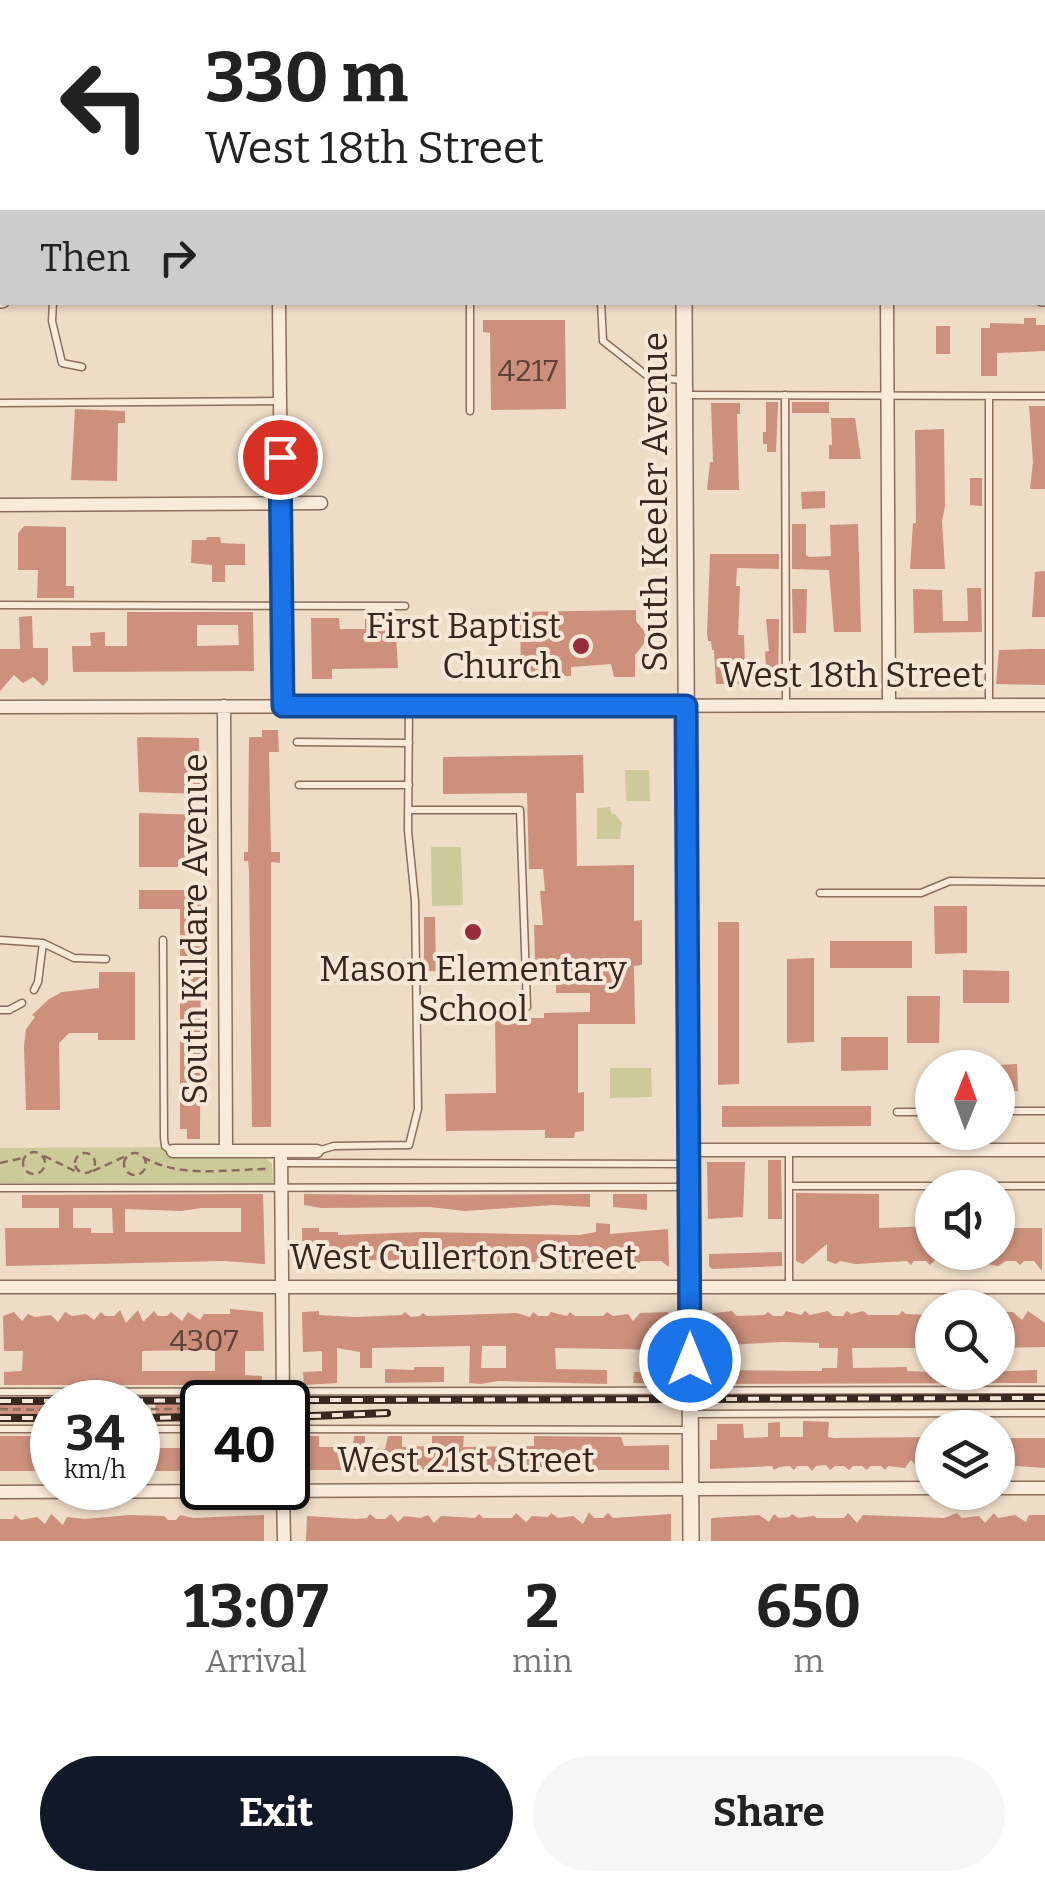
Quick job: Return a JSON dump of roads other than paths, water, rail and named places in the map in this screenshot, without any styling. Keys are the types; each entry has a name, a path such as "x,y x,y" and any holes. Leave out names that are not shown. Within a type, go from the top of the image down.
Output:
{"street":[{"path":"279,305 283,706"},
{"name":"South Keeler Avenue","path":"684,305 690,1541"},
{"path":"887,305 889,706"},
{"path":"0,505 320,504"},
{"name":"West 18th Street","path":"0,707 1045,704"},
{"name":"South Kildare Avenue","path":"224,706 226,1151"},
{"path":"173,1151 226,1151 277,1161 316,1150"},
{"path":"689,1157 790,1150 1045,1150"},
{"path":"277,1161 282,1188 283,1380"},
{"name":"West Cullerton Street","path":"0,1287 1045,1287"},
{"name":"West 21st Street","path":"310,1489 915,1488"},
{"path":"1015,1488 1045,1488"},
{"name":"West 21st Street","path":"0,1492 180,1490"},
{"path":"284,1510 284,1541"}],"lane":[{"path":"52,305 62,363 82,367"},
{"path":"470,305 470,411"},
{"path":"601,305 603,341 650,378 685,388 785,396 1045,396"},
{"path":"785,396 786,706"},
{"path":"989,396 990,705"},
{"path":"0,402 280,402"},
{"path":"0,605 406,606"},
{"path":"316,1150 409,1144 418,1109 416,901 408,810 409,706"},
{"path":"297,742 409,743"},
{"path":"298,785 409,785"},
{"path":"408,810 520,810 527,1008"},
{"path":"820,893 921,893 950,881 1045,882"},
{"path":"0,940 43,943 74,958 106,959"},
{"path":"163,940 164,1138 165,1146 173,1151"},
{"path":"34,990 43,943"},
{"path":"0,1010 22,1003"},
{"path":"1015,1111 1045,1110"},
{"path":"897,1112 915,1112"},
{"path":"789,1288 790,1150"},
{"path":"277,1161 689,1157"},
{"path":"790,1186 1045,1186"},
{"path":"0,1188 689,1188"},
{"path":"310,1396 1045,1390"},
{"path":"0,1392 180,1395"},
{"path":"310,1428 1045,1413"},
{"path":"0,1429 30,1429"}],"railway":[{"path":"0,1401 1045,1398"},
{"path":"310,1416 387,1413"},
{"path":"160,1418 180,1417"},
{"path":"0,1418 30,1418"}],"place":[{"name":"First Baptist Church","path":"581,646"},
{"name":"Mason Elementary School","path":"473,932"}]}
